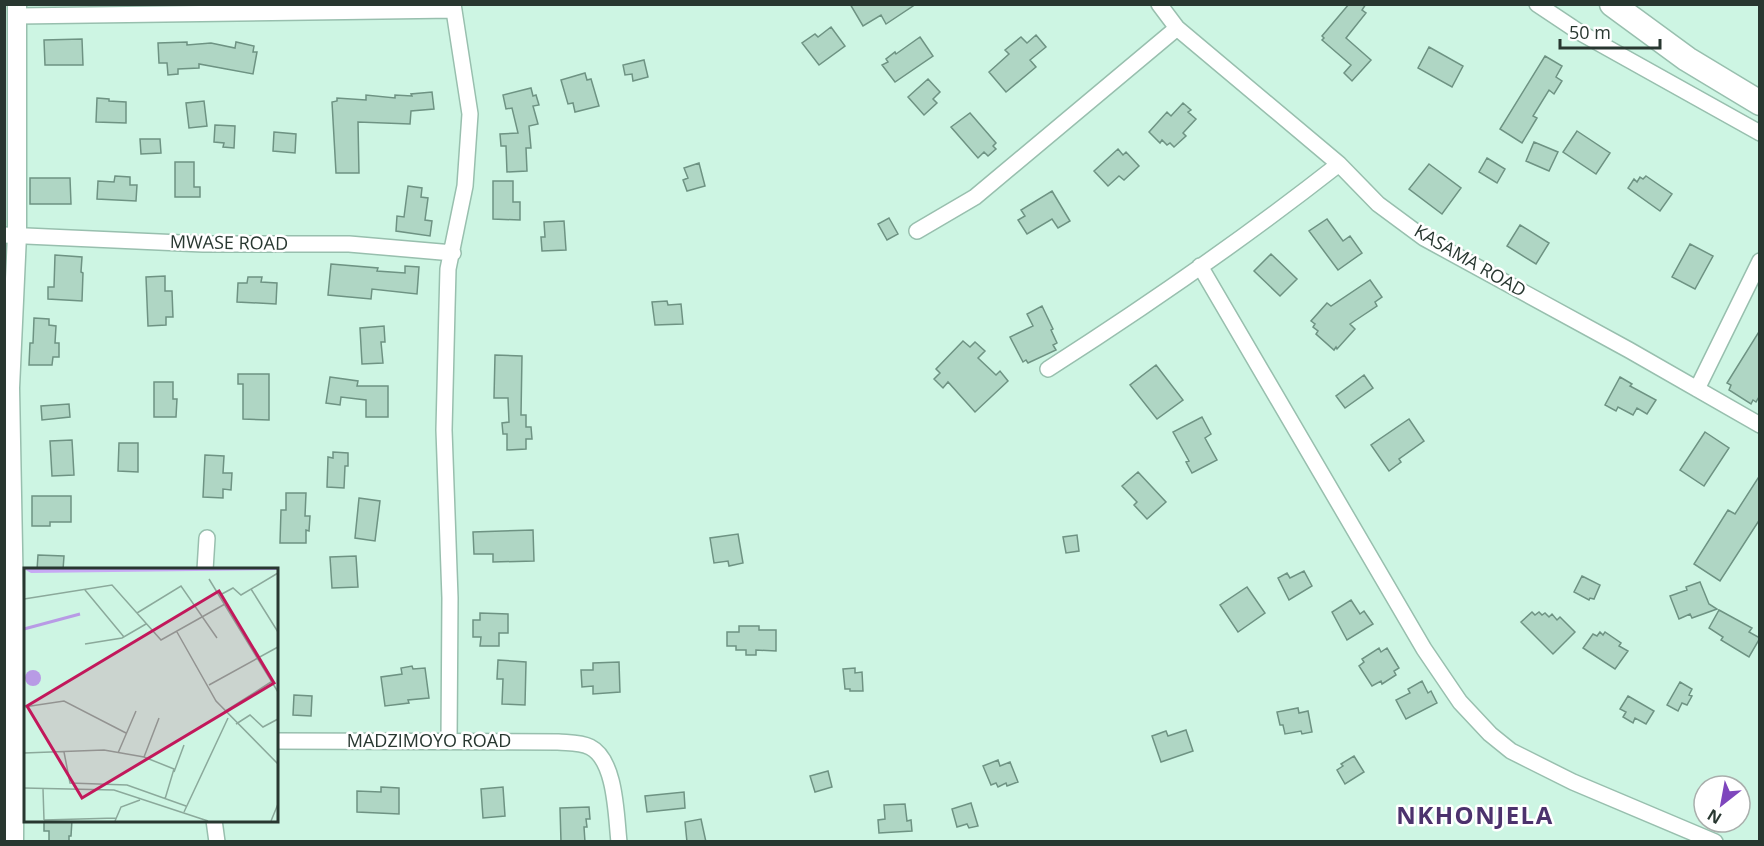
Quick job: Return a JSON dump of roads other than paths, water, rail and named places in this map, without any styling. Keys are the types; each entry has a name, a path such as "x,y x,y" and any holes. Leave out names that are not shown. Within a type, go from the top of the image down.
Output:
{"highway":[{"path":"1612,4 1687,59 1760,103"}],"street":[{"name":"KASAMA ROAD","path":"1159,4 1178,28 1339,164 1378,204 1424,238 1760,425"},
{"path":"1537,4 1579,32 1760,133"},
{"path":"14,842 9,814 20,736 15,655 10,388 11,235 17,10 454,7 470,114 465,186 448,269 444,430 450,598 450,741"},
{"path":"917,231 975,197 1178,28"},
{"path":"1048,369 1200,266 1288,204 1339,164"},
{"name":"MWASE ROAD","path":"11,235 203,244 349,244 453,253"},
{"path":"1697,389 1760,261"},
{"path":"1200,266 1424,649 1460,702 1490,734 1511,751 1573,782 1715,842"},
{"path":"205,568 207,538"},
{"name":"MADZIMOYO ROAD","path":"278,741 583,744 593,748 601,756 610,773 619,842"},
{"path":"214,822 217,842"}],"district":[{"name":"NKHONJELA","path":"1475,816"}]}
